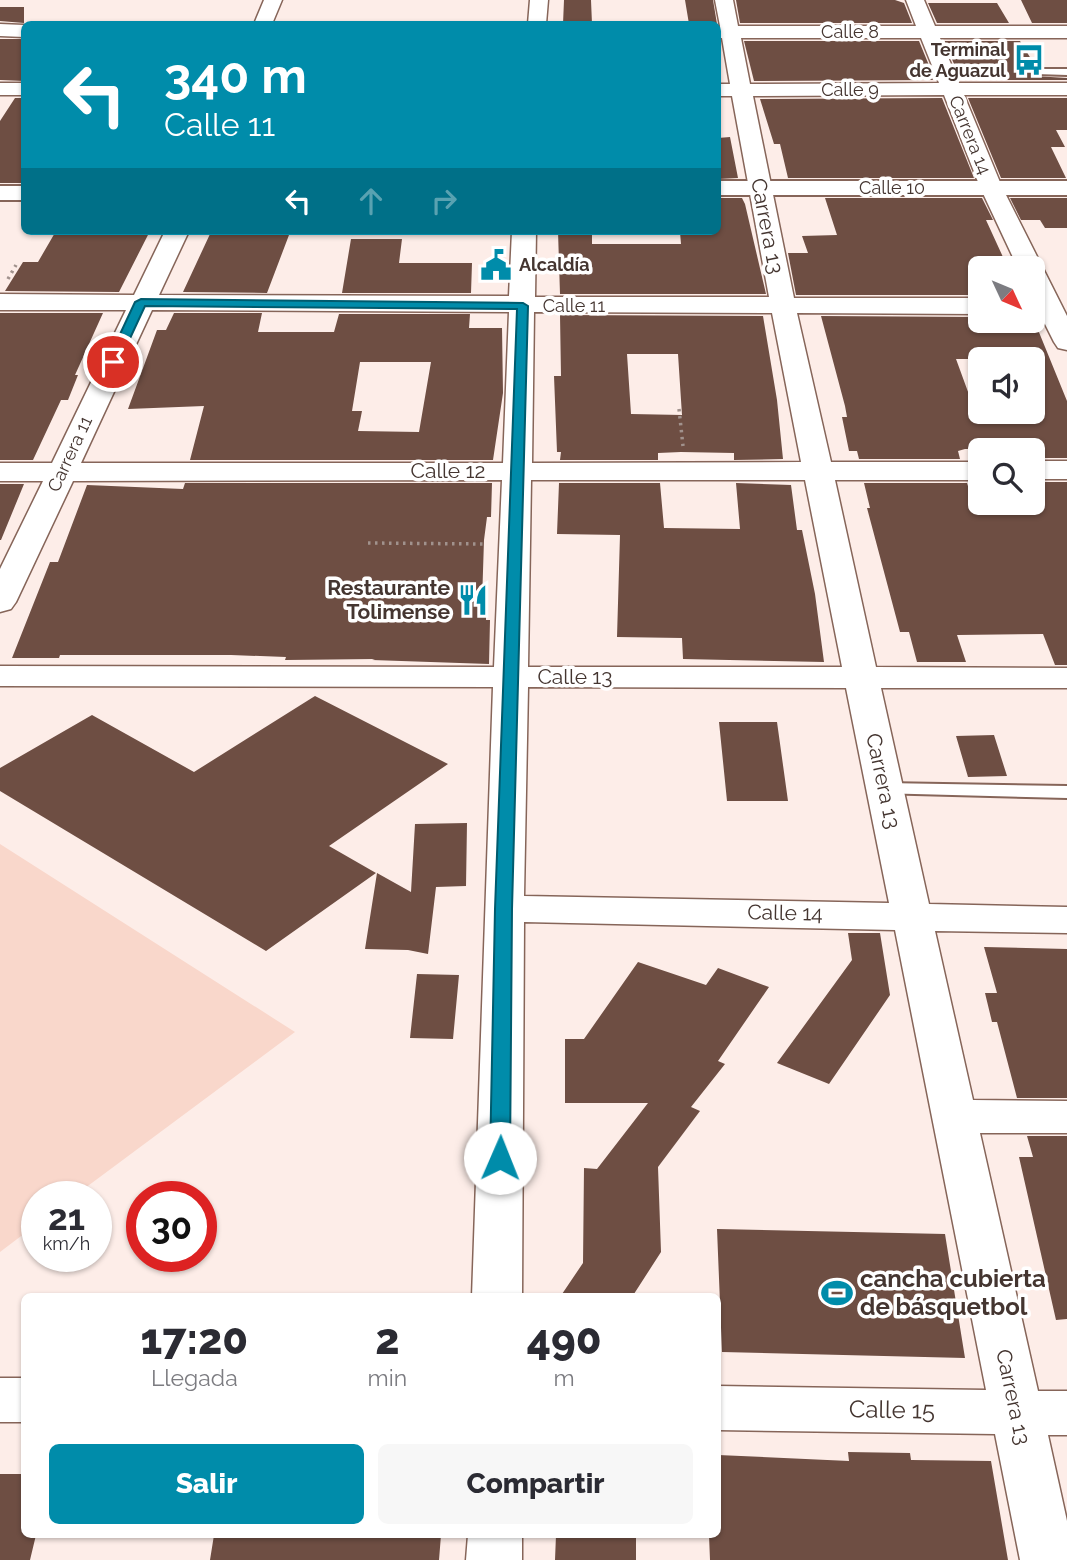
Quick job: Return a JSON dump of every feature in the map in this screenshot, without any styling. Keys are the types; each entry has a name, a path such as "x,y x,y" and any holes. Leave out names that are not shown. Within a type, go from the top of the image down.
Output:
{"street":[{"path":"264,21 272,0"},
{"path":"537,21 539,0"},
{"name":"Carrera 14","path":"915,0 931,33 991,187 1025,256"},
{"name":"Calle 8","path":"724,22 931,33 1067,33"},
{"name":"Carrera 13","path":"724,22 729,90 759,188 952,1115 1048,1560"},
{"path":"0,30 21,30"},
{"path":"0,89 21,89"},
{"name":"Calle 9","path":"729,90 1067,89"},
{"name":"Calle 10","path":"721,188 1067,188"},
{"path":"0,193 21,192"},
{"name":"Carrera 11","path":"0,602 175,235"},
{"path":"497,1293 504,909 524,235"},
{"name":"Calle 11","path":"0,302 137,310 523,313 783,306 968,306"},
{"name":"Carrera 14","path":"1050,306 1067,342"},
{"name":"Calle 11","path":"0,317 137,310"},
{"path":"1045,470 1067,470"},
{"name":"Calle 12","path":"0,471 968,471"},
{"name":"Calle 13","path":"0,676 1067,678"},
{"name":"Calle 14","path":"504,909 1067,920"},
{"path":"952,1115 1067,1117"},
{"path":"0,1400 21,1400"},
{"name":"Calle 15","path":"721,1408 1067,1413"},
{"path":"494,1560 495,1538"}],"lane":[{"path":"1040,72 1067,72"},
{"path":"884,789 1067,792"}],"path":[{"path":"679,409 685,471"},
{"path":"368,543 515,544"}],"shaded area":[{"path":"0,844 295,1032 95,1181 21,1181 21,1236 0,1252"}],"building":[{"path":"564,0 591,0 592,21 563,21"},
{"path":"685,0 713,0 716,21 688,21"},
{"path":"736,0 895,0 904,3 912,23 740,23"},
{"path":"1021,0 1067,0 1067,23 1032,23"},
{"path":"928,3 997,3 1009,23 937,23"},
{"path":"0,7 24,7 24,21 21,23 0,21"},
{"path":"0,39 21,39 21,81 0,80"},
{"path":"744,41 919,41 935,80 754,81"},
{"path":"944,41 1020,41 1036,67 1034,76 1067,80 961,80"},
{"path":"15,98 21,98 21,183 0,183 0,121"},
{"path":"942,98 974,178 788,178 780,144 774,144 760,99"},
{"path":"968,98 1067,98 1067,130 1056,130 1065,147 1051,147 1066,178 1001,178"},
{"path":"730,137 738,178 721,179 721,138"},
{"path":"721,198 742,198 766,294 560,294 558,235 592,235 592,244 681,244 680,235 721,235"},
{"path":"825,198 982,198 993,220 986,220 1002,256 968,256 968,295 796,295 788,253 808,253 802,236 837,235"},
{"path":"1010,198 1067,198 1067,228 1045,228 1040,220 1021,220"},
{"path":"54,235 148,235 119,292 5,291 23,262 38,262"},
{"path":"210,235 289,235 267,293 183,292"},
{"path":"351,239 402,239 399,263 472,263 471,293 342,293"},
{"path":"0,313 103,313 75,375 78,375 68,400 61,400 33,460 0,460"},
{"path":"174,313 262,313 258,332 334,332 339,314 470,314 469,328 502,328 503,393 493,460 190,460 204,406 128,409 157,330 166,330","holes":["360,362 431,362 419,432 358,431 362,411 352,411"]},
{"path":"560,315 763,316 777,400 783,459 734,460 734,453 681,452 658,453 658,460 560,460 561,452 557,452 554,376 561,376","holes":["627,354 678,354 682,415 631,414"]},
{"path":"821,316 968,317 968,333 1039,333 1067,401 1067,458 1045,458 1045,438 968,438 968,449 958,451 960,459 859,459 857,451 849,451 842,417 847,417"},
{"path":"1045,482 1067,482 1067,665 1055,665 1043,634 957,635 966,662 917,662 909,632 900,632 867,508 870,508 864,483 967,483 968,515 1045,515"},
{"path":"185,483 492,483 491,517 487,517 484,540 482,602 486,602 486,620 490,620 489,664 372,660 375,659 285,660 286,657 231,655 60,655 59,658 12,658 50,562 58,562 87,485 183,489"},
{"path":"559,483 660,483 664,528 740,529 736,483 791,485 797,530 802,530 815,594 824,662 683,659 682,638 617,637 620,535 557,534"},
{"path":"0,484 24,484 1,540 0,540"},
{"path":"315,696 448,764 329,846 376,873 266,951 0,791 0,768 92,715 194,772"},
{"path":"719,722 777,722 788,801 727,801"},
{"path":"994,735 1007,776 968,777 956,736"},
{"path":"467,823 466,886 436,887 428,954 408,950 365,949 377,873 411,892 415,824"},
{"path":"848,933 880,933 890,995 829,1084 777,1063 852,960"},
{"path":"984,947 1067,949 1067,1098 1017,1098 997,1022 992,1022 985,993 997,993"},
{"path":"638,962 706,985 718,968 769,987 718,1061 725,1064 691,1107 700,1111 658,1167 661,1252 635,1293 563,1293 583,1263 584,1168 597,1169 648,1103 565,1103 565,1039 584,1039"},
{"path":"417,974 459,975 453,1039 410,1038"},
{"path":"1027,1136 1067,1136 1067,1319 1056,1320 1019,1157 1033,1157"},
{"name":"cancha cubierta de básquetbol","path":"717,1229 945,1234 965,1358 722,1352"},
{"path":"848,1452 910,1453 911,1460 991,1461 1008,1560 710,1560 709,1538 721,1538 721,1455 849,1461"},
{"path":"0,1474 21,1474 21,1538 35,1538 30,1560 0,1560"},
{"path":"214,1538 441,1538 439,1560 210,1560"},
{"path":"556,1538 636,1538 636,1560 555,1560"}],"place":[{"name":"Terminal de Aguazul","path":"1029,60"},
{"name":"Alcaldía","path":"496,265"},
{"name":"Restaurante Tolimense","path":"473,600"},
{"name":"cancha cubierta de básquetbol","path":"837,1293"}],"route":[{"path":"113,362 141,302 523,306 510,677 500,1158"}]}
